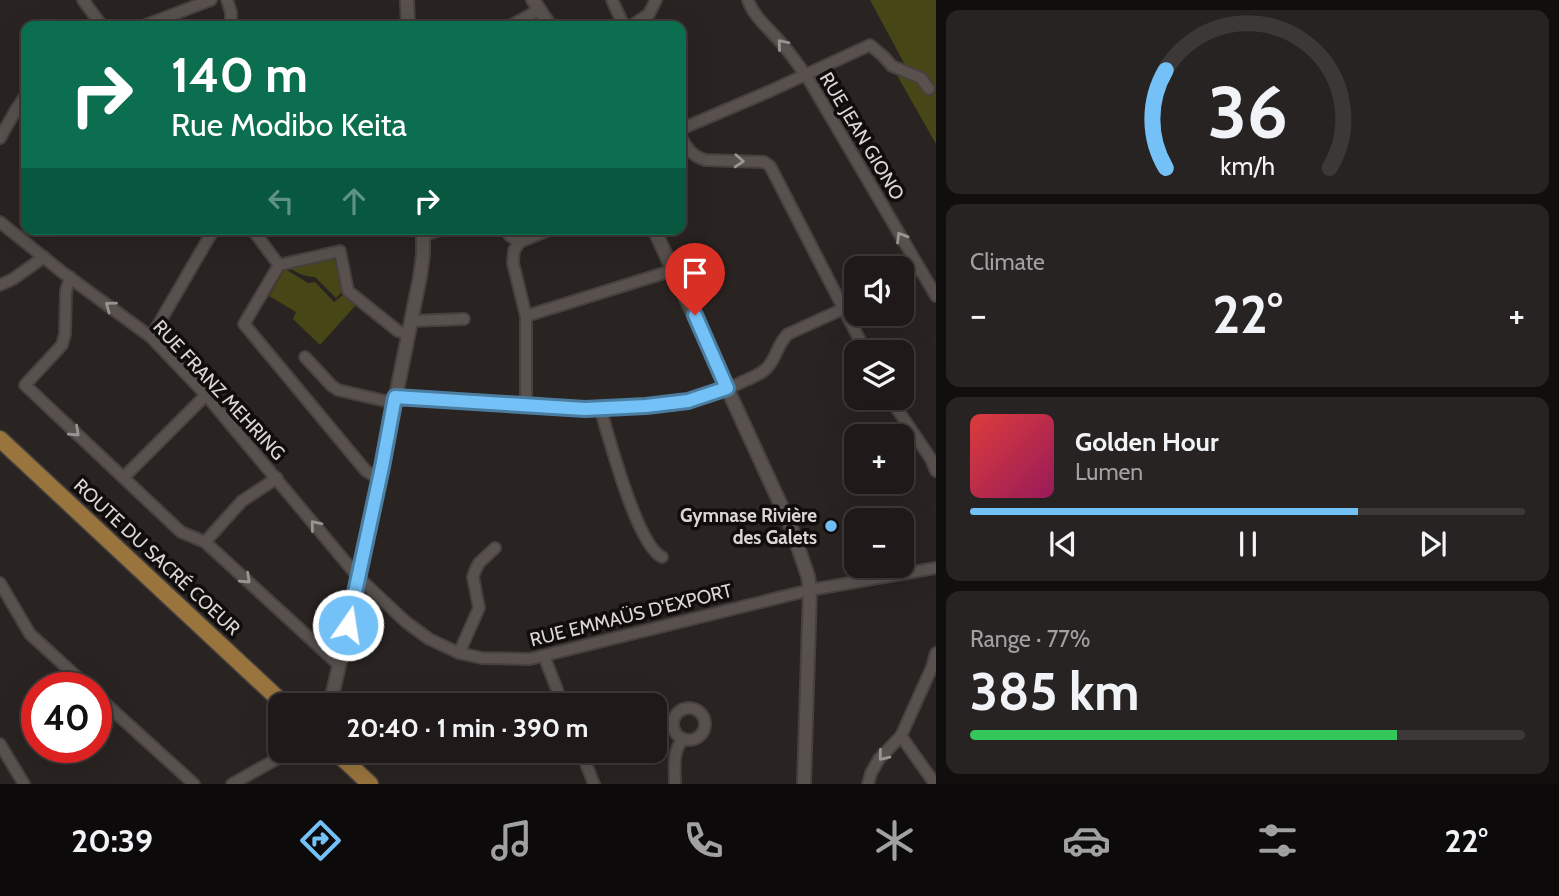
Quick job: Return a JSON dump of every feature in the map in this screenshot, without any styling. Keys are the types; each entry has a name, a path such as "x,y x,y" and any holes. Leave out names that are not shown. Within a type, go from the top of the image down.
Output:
{"main road":[{"name":"ROUTE DU SACRÉ COEUR","path":"1,441 272,693"},
{"path":"348,763 370,784"}],"street":[{"path":"83,0 98,21"},
{"path":"156,21 211,0"},
{"path":"227,0 232,21"},
{"path":"407,0 408,21"},
{"path":"612,0 622,21"},
{"path":"638,21 649,14 656,0"},
{"name":"RUE JEAN GIONO","path":"748,0 760,20 806,75 936,296"},
{"path":"516,21 536,5 547,21"},
{"path":"686,127 870,45 892,66 920,78 929,89"},
{"path":"0,138 21,102"},
{"path":"304,357 338,390 394,400 602,408 688,401 761,373 770,365 782,339 788,334 844,309 770,166 764,162 696,158 686,146"},
{"name":"RUE FRANZ MEHRING","path":"0,222 151,337 206,395 359,578"},
{"path":"151,337 210,235"},
{"path":"256,235 279,265"},
{"path":"333,693 359,578 420,277 423,235"},
{"path":"509,235 520,242"},
{"path":"526,405 526,316 513,263 514,250 520,242 537,235"},
{"path":"657,235 793,531 808,576 810,590 804,784"},
{"path":"379,478 366,471 244,324 279,265 340,251 348,291 398,331 464,319"},
{"path":"0,285 44,257"},
{"path":"914,271 919,268"},
{"path":"526,316 674,270"},
{"path":"70,277 66,291 65,334 62,345 26,385 181,532 205,542 339,665"},
{"path":"124,477 206,395"},
{"path":"602,408 624,487 649,544 656,554 662,557"},
{"path":"898,410 931,459 936,471"},
{"path":"205,542 242,500 277,478"},
{"path":"459,653 479,608 473,577 475,570 495,548"},
{"name":"RUE EMMAÜS D'EXPORT","path":"359,578 387,606 429,639 459,653 482,658 530,659 810,590 936,568"},
{"path":"0,583 3,596 30,634 72,672"},
{"path":"868,784 880,759 901,736 934,667 936,653"},
{"path":"544,656 558,693"},
{"path":"112,710 194,784"},
{"path":"901,736 935,784"},
{"path":"675,784 675,758 679,743 683,739"},
{"path":"0,744 24,784"},
{"path":"232,784 269,763"},
{"path":"586,763 594,784"}],"shaded area":[{"path":"870,0 936,0 936,144 898,77 904,63"},
{"path":"323,256 339,262 345,289 336,298 315,277 303,275 285,265"},
{"path":"285,269 308,283 315,282 334,302 344,294 356,305 320,345 293,319 296,312 269,296"}],"place":[{"name":"Gymnase Rivière des Galets","path":"831,526"}],"route":[{"path":"348,625 395,397 585,409 688,401 727,388 695,315"}]}
